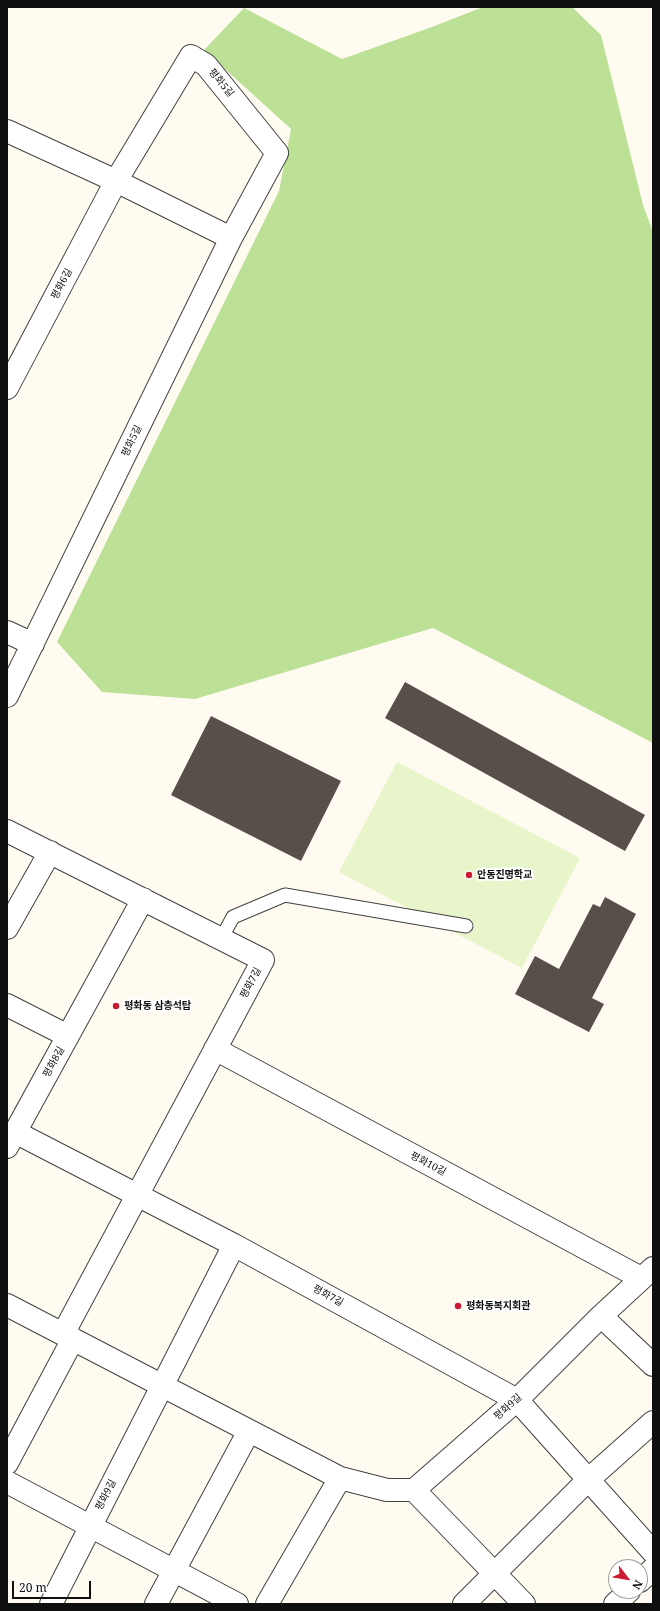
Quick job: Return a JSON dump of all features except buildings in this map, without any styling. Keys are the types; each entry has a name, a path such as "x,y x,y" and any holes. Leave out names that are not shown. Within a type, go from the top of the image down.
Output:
{"street":[{"name":"평화5길","path":"7,696 231,238 277,153 206,65 191,56 116,181"},
{"path":"7,131 116,181 231,238"},
{"name":"평화6길","path":"7,388 116,181"},
{"path":"7,632 33,644"},
{"name":"평화7길","path":"7,831 263,960 137,1196 68,1337"},
{"path":"7,928 50,852"},
{"path":"68,1036 144,899"},
{"name":"평화8길","path":"7,1005 68,1036 11,1139"},
{"name":"평화10길","path":"215,1049 647,1273"},
{"path":"11,1139 137,1196"},
{"name":"평화7길","path":"137,1196 234,1244 517,1400 653,1552"},
{"name":"평화9길","path":"51,1604 234,1244"},
{"name":"평화9길","path":"414,1490 517,1400 601,1316 647,1273"},
{"path":"7,1305 340,1478 387,1490 414,1490 524,1604"},
{"path":"601,1316 653,1365"},
{"path":"7,1463 68,1337"},
{"path":"464,1604 588,1479 653,1422"},
{"path":"156,1604 249,1431"},
{"path":"267,1604 340,1478"},
{"path":"7,1482 237,1604"}],"lane":[{"path":"221,939 233,917 285,895 466,926"}],"green space":[{"path":"483,7 572,7 601,35 643,205 653,232 653,743 433,628 195,699 102,692 57,642 279,191 291,129 204,50 244,8 342,59"},
{"path":"397,762 580,858 522,968 339,872"}],"place":[{"name":"안동진명학교","path":"469,875"},
{"name":"평화동 삼층석탑","path":"116,1006"},
{"name":"평화동복지회관","path":"458,1306"}]}
